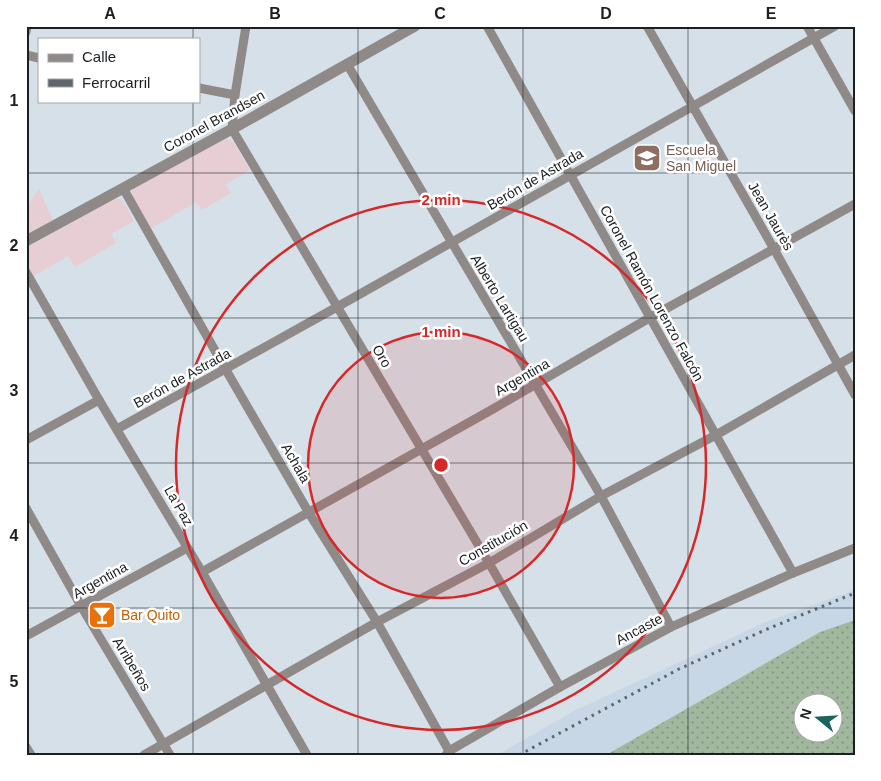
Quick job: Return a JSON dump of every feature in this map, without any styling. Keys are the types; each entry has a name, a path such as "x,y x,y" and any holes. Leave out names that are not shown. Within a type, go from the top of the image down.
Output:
{"street":[{"path":"26,32 27,26"},
{"path":"232,129 235,95 246,26"},
{"name":"Coronel Brandsen","path":"26,240 232,129 415,26"},
{"name":"Coronel Ramón Lorenzo Falcón","path":"487,26 793,573"},
{"name":"Jean Jaurès","path":"648,26 855,395"},
{"path":"807,26 855,111"},
{"name":"Berón de Astrada","path":"117,429 337,308 836,26"},
{"name":"Alberto Lartigau","path":"347,64 601,496 672,627"},
{"path":"200,88 235,95"},
{"name":"Oro","path":"232,129 422,449 560,687"},
{"name":"Achala","path":"123,188 309,513 377,622 447,753"},
{"name":"Argentina","path":"202,572 422,449 651,317 855,204"},
{"name":"La Paz","path":"26,272 307,755"},
{"name":"Constitución","path":"144,755 377,622 488,562 601,496 716,435 855,355"},
{"path":"26,440 99,400"},
{"name":"Arribeños","path":"26,508 81,606 170,755"},
{"name":"Argentina","path":"26,636 187,548"},
{"name":"Ancaste","path":"447,753 560,687 672,627 793,573 855,548"},
{"path":"26,747 31,755"}],"shaded area":[{"path":"225,139 233,142 250,170 226,184 231,193 202,210 196,202 150,229 133,199 132,191 134,188"},
{"path":"39,189 53,220 26,235 26,205 28,205"},
{"path":"114,199 123,201 134,221 111,234 116,243 75,267 68,256 34,276 26,263 26,248"},
{"path":"855,590 855,620 820,632 606,755 497,755 574,711 768,621"}],"green space":[{"path":"855,620 855,755 606,755 820,632"}],"railway":[{"path":"519,755 679,669 765,630 855,593"}],"place":[{"name":"Escuela San Miguel","path":"647,158"},
{"name":"Bar Quito","path":"102,615"}]}
